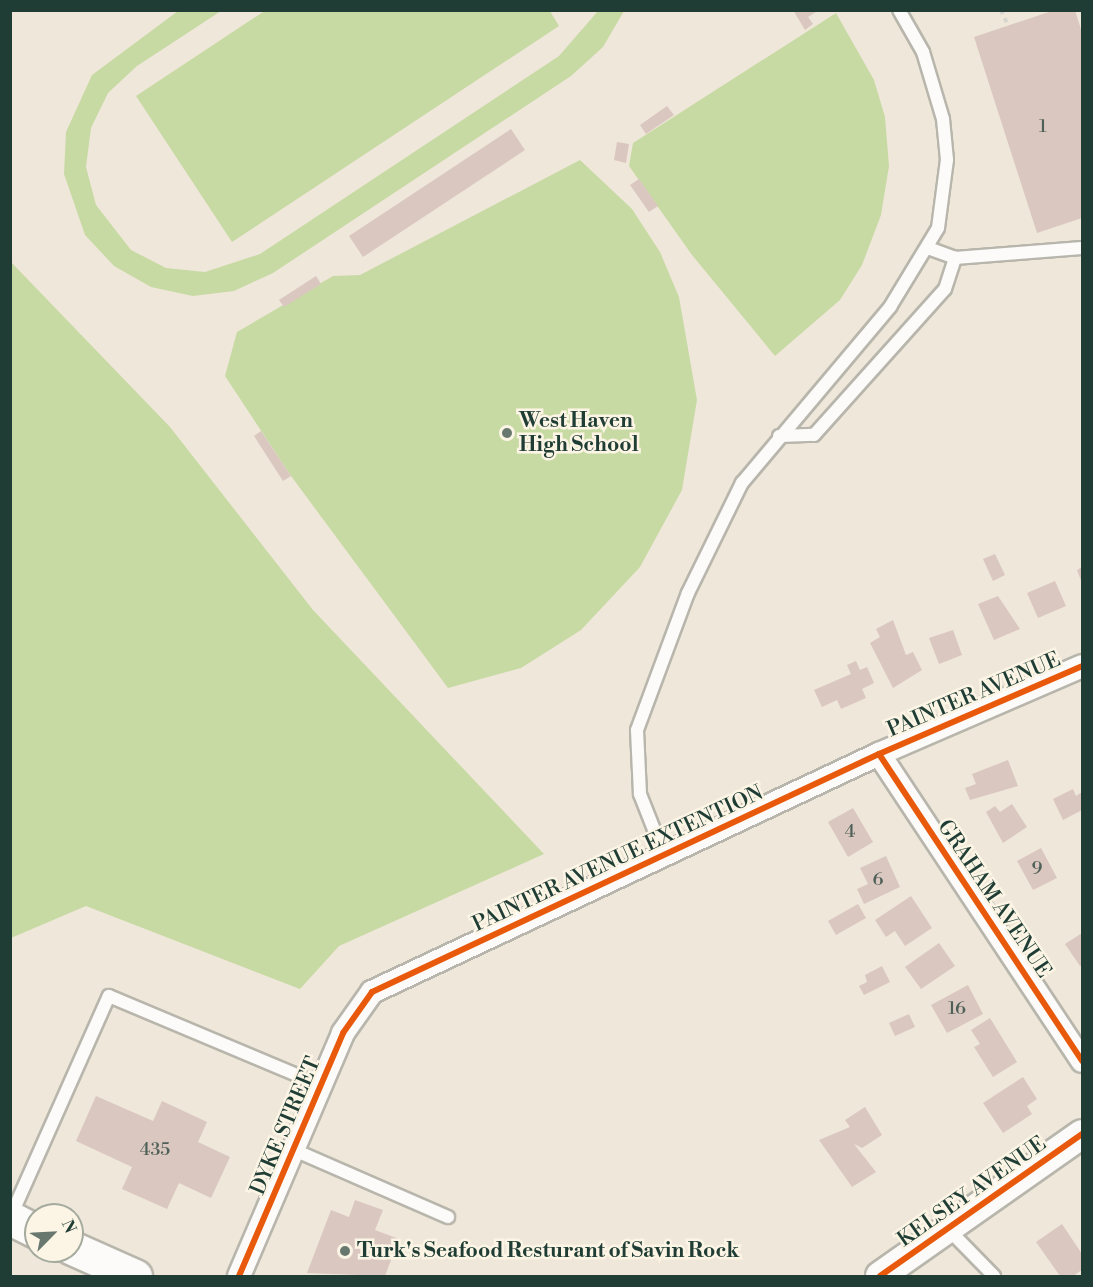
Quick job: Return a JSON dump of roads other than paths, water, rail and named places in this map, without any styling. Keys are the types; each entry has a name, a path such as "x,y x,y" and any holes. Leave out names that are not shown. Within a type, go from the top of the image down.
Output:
{"main road":[{"path":"10,1218 24,1224"},
{"path":"84,1253 135,1276"}],"street":[{"name":"PAINTER AVENUE","path":"879,754 1083,666"},
{"name":"PAINTER AVENUE EXTENTION","path":"372,993 879,754"},
{"name":"GRAHAM AVENUE","path":"879,754 1083,1061"},
{"name":"DYKE STREET","path":"239,1276 343,1033 372,993"},
{"name":"KELSEY AVENUE","path":"880,1276 1083,1134"}],"lane":[{"path":"664,855 638,783 635,760 642,708 713,539 742,483 779,435 890,307 928,248 944,192 943,119 931,71 899,10"},
{"path":"928,248 955,258 1083,248"},
{"path":"779,435 814,435 945,289 955,258"},
{"path":"10,1218 109,996 321,1085"},
{"path":"294,1150 448,1217"},
{"path":"948,1229 994,1276"}],"place":[{"name":"West Haven High School","path":"507,433"},
{"name":"Turk's Seafood Resturant of Savin Rock","path":"345,1251"}]}
